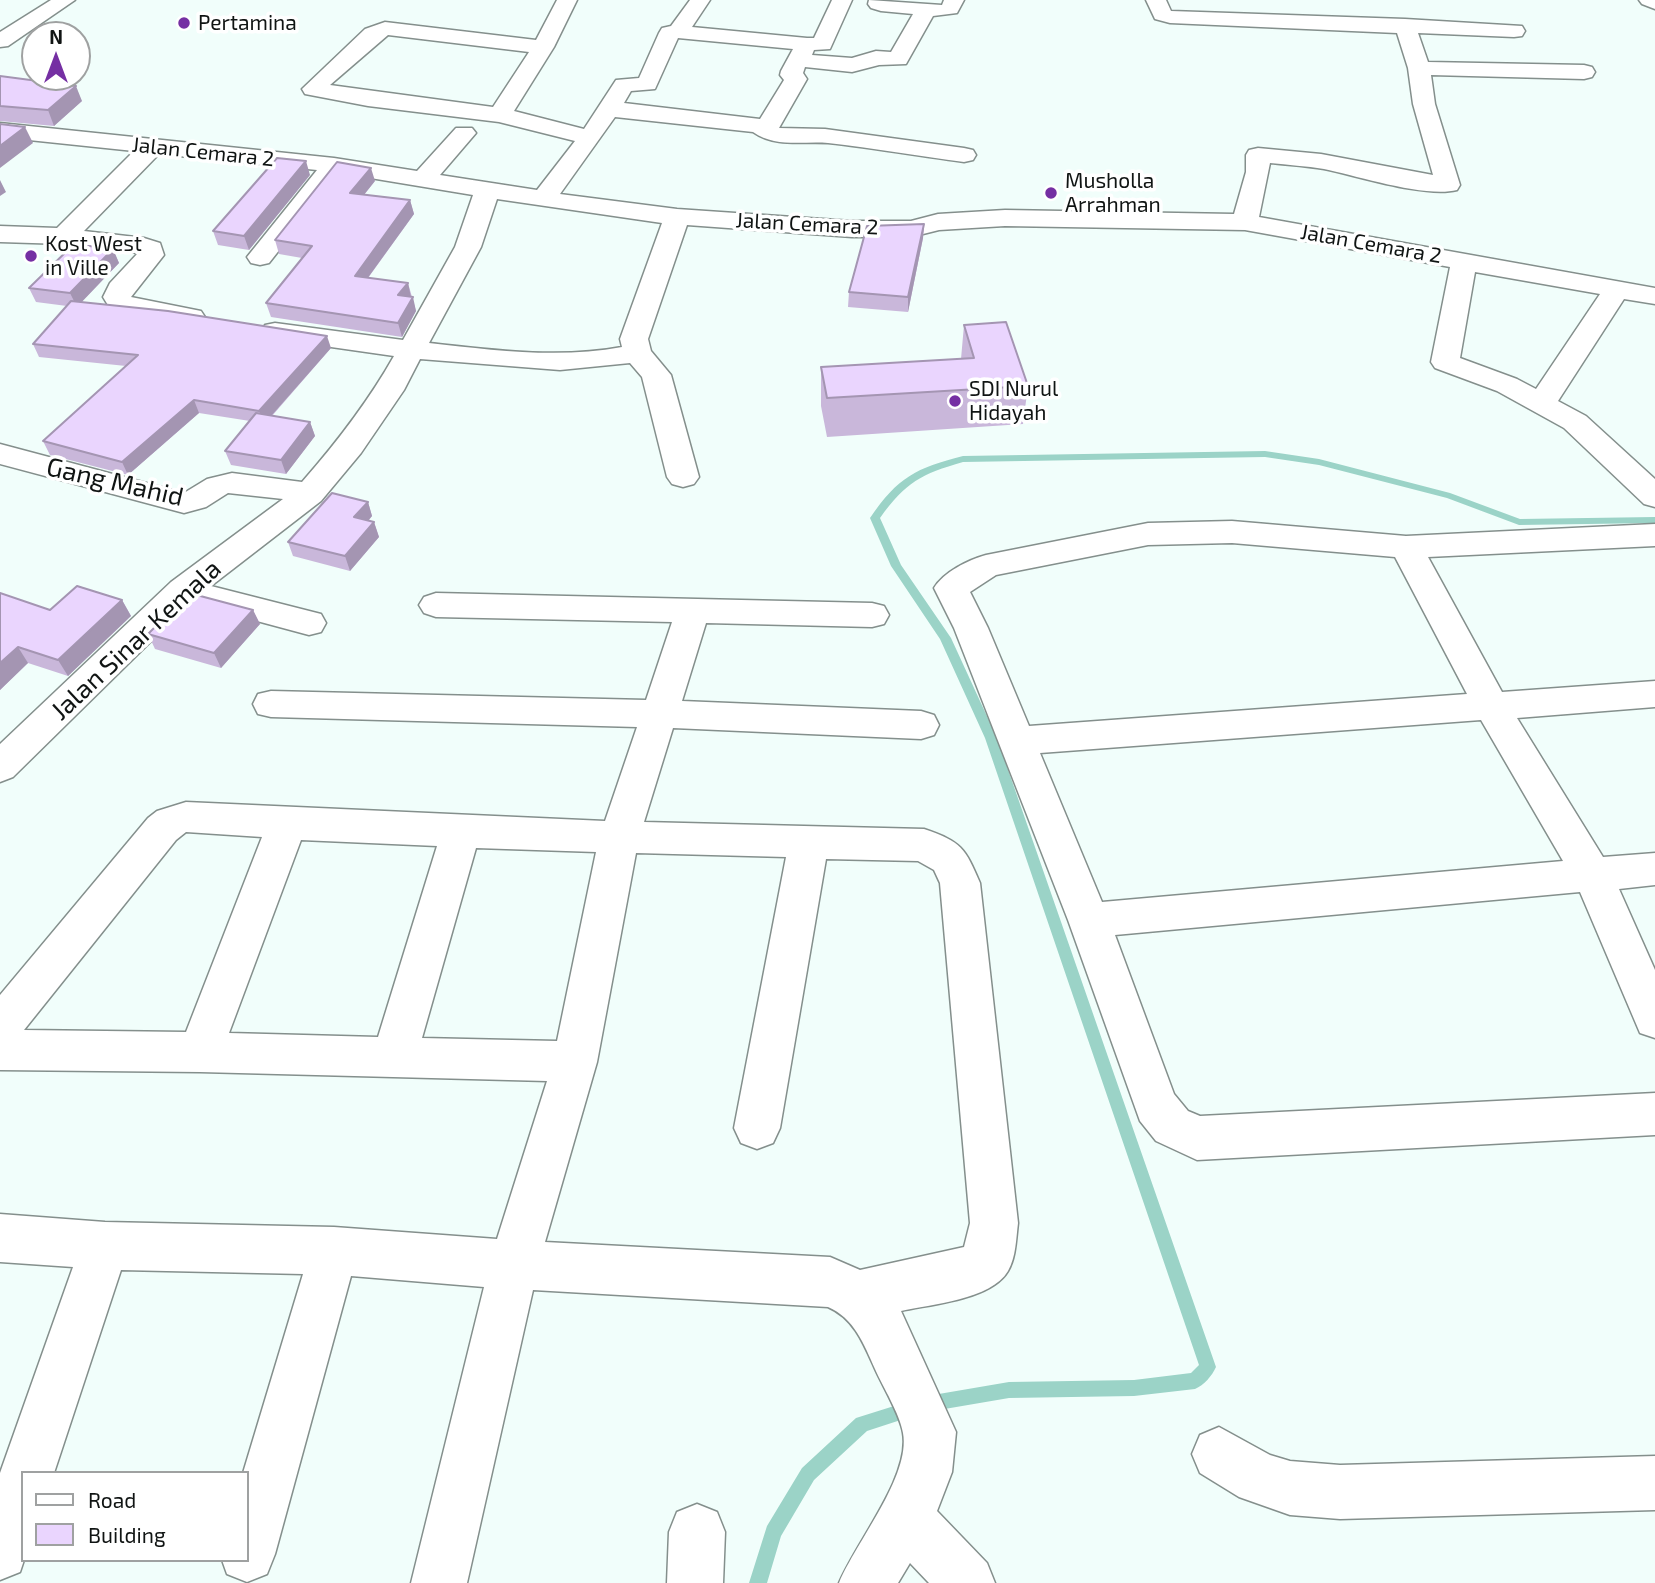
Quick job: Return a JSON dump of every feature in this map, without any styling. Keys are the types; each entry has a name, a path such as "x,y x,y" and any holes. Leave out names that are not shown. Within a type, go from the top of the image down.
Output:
{"main road":[{"path":"0,41 65,0"},
{"path":"500,115 543,47 567,0"},
{"path":"678,32 700,0"},
{"path":"766,128 796,79 791,75 802,52 822,44 842,0"},
{"path":"879,0 879,4 926,10 950,9 954,0"},
{"path":"1156,0 1162,15 1170,17 1514,31"},
{"path":"1649,0 1655,3"},
{"path":"543,199 590,138 625,84 646,85 670,33 678,32 802,52 852,65 876,58 898,60 926,10"},
{"path":"1245,222 1258,172 1258,155 1321,161 1397,178 1448,185 1424,104 1419,68 1405,25"},
{"path":"543,47 385,28 373,34 313,89 368,99 500,115 590,138"},
{"path":"1419,68 1584,72"},
{"path":"610,109 734,122 766,128 770,133 784,135 825,136 964,155"},
{"name":"Jalan Cemara 2","path":"0,130 334,164 543,199 677,217 852,229 911,229 937,222 1005,218 1245,222 1655,296"},
{"path":"423,178 464,133"},
{"path":"64,236 153,146"},
{"path":"260,257 334,164"},
{"name":"Jalan Sinar Kemala","path":"0,767 183,590 310,494 350,446 390,390 468,247 487,190"},
{"path":"677,217 634,339 637,353 656,375 683,477"},
{"path":"0,234 64,236 144,246 151,250 151,255 120,289 117,297 121,304 218,321"},
{"path":"1464,261 1445,362 1470,369 1575,422 1655,497"},
{"path":"1542,403 1618,289"},
{"path":"256,328 412,351 540,362 598,361 637,353"},
{"name":"Gang Mahid","path":"0,454 184,503 198,500 218,485 232,483 310,494"},
{"path":"1655,535 1406,547 1232,532 1148,534 986,566 951,589 971,628 1089,920 1156,1106 1172,1126 1197,1138 1655,1114"},
{"path":"1406,547 1492,707 1592,874 1655,1019"},
{"path":"183,590 309,623"},
{"path":"436,605 872,615"},
{"path":"439,1583 514,1265 575,1062 619,838 693,610"},
{"path":"1017,741 1655,694"},
{"path":"271,704 661,714 921,725"},
{"path":"0,1027 171,822 186,817 619,838 924,845 950,859 960,883 994,1223 990,1255 978,1269 859,1295"},
{"path":"200,1052 287,824"},
{"path":"394,1058 461,831"},
{"path":"757,1128 808,842"},
{"path":"1089,920 1655,869"},
{"path":"0,1050 200,1052 575,1062"},
{"path":"0,1238 105,1246 334,1251 514,1265 830,1282 859,1295 879,1319 930,1432 931,1451 922,1484 867,1583"},
{"path":"28,1471 105,1246"},
{"path":"248,1551 334,1251"},
{"path":"1219,1454 1269,1481 1290,1488 1340,1492 1655,1483"},
{"path":"0,1552 21,1492"},
{"path":"904,1516 967,1583"},
{"path":"238,1583 244,1562"}],"building":[{"path":"0,76 21,79 21,91 70,91 48,110 0,106"},
{"path":"0,124 25,127 0,146"},
{"path":"277,158 306,161 244,236 213,231"},
{"path":"337,162 371,168 350,193 410,200 355,276 408,283 398,295 413,297 398,323 266,303 312,246 275,240"},
{"path":"924,224 908,297 849,292 867,226"},
{"path":"74,244 113,249 70,293 29,288"},
{"path":"71,301 168,311 327,336 259,411 194,400 122,462 43,441 138,355 33,344"},
{"path":"1006,322 1028,386 827,398 821,367 974,358 964,325"},
{"path":"256,413 310,422 281,460 225,451"},
{"path":"332,493 368,502 354,517 374,522 345,556 288,542"},
{"path":"77,586 122,600 58,660 18,647 0,663 0,593 50,610"},
{"path":"189,593 253,610 214,653 148,634"}],"waterway":[{"path":"927,1404 1009,1390 1134,1388 1195,1381 1208,1367 991,738 945,638 896,566 875,518 885,504 903,484 922,472 963,459 1265,454 1319,462 1450,496 1519,522 1655,520"},
{"path":"758,1583 773,1532 808,1474 862,1424 910,1409"}],"place":[{"name":"Pertamina","path":"184,23"},
{"name":"Musholla Arrahman","path":"1051,193"},
{"name":"Kost West in Ville","path":"31,256"},
{"name":"SDI Nurul Hidayah","path":"955,401"}]}
